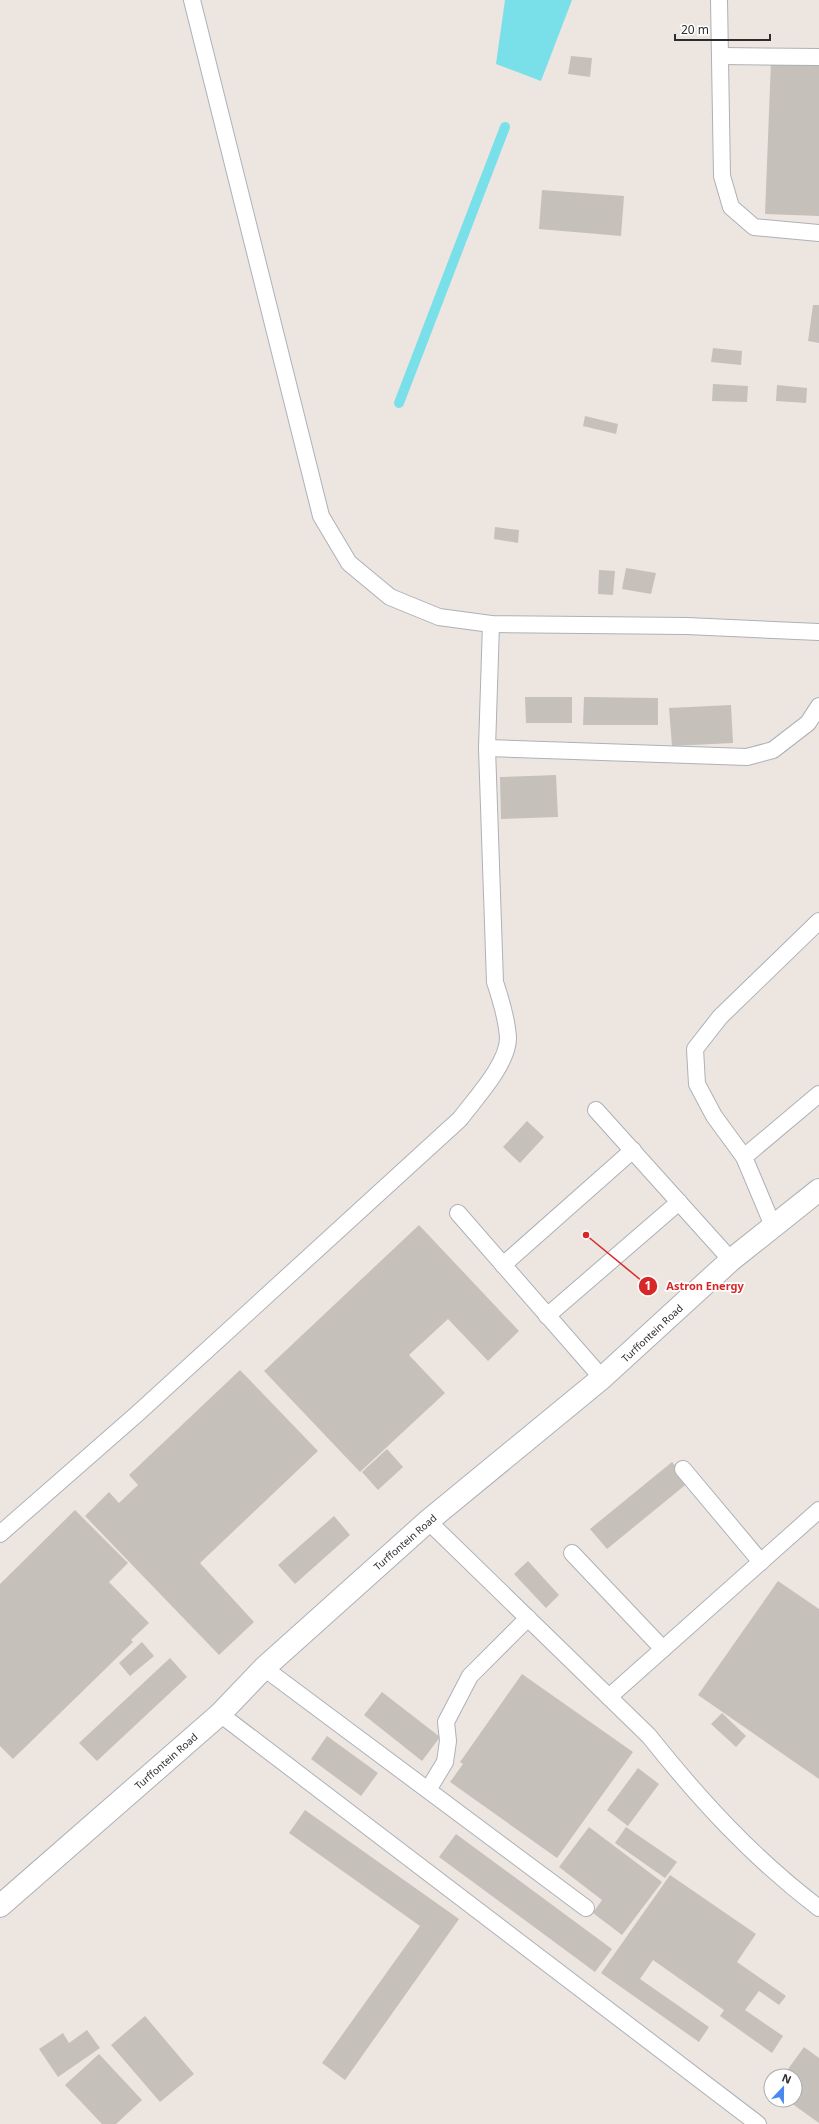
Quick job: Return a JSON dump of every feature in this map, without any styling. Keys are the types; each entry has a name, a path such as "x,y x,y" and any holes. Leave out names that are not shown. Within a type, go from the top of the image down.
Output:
{"street":[{"name":"Turffontein Road","path":"0,1906 220,1714 264,1668 428,1521 602,1378 731,1260 819,1190"}],"lane":[{"path":"192,0 321,516 348,563 390,597 439,617 490,624 687,626 819,632"},
{"path":"719,0 722,176 731,207 754,227 819,233"},
{"path":"720,56 819,57"},
{"path":"0,1534 143,1409 460,1119 501,1063 508,1040 503,1005 495,982 487,748 490,624"},
{"path":"487,748 747,757 772,750 808,723 819,706"},
{"path":"773,1226 744,1157 714,1116 697,1084 695,1050 720,1017 819,921"},
{"path":"744,1157 819,1094"},
{"path":"596,1110 731,1260"},
{"path":"503,1265 633,1150"},
{"path":"547,1316 679,1202"},
{"path":"458,1213 602,1378"},
{"path":"683,1470 760,1562"},
{"path":"609,1697 819,1510"},
{"path":"428,1521 649,1736 676,1770 733,1834 819,1908"},
{"path":"572,1553 663,1649"},
{"path":"428,1790 445,1762 448,1741 446,1722 470,1676 528,1618"},
{"path":"264,1668 586,1908"},
{"path":"220,1714 758,2124"}],"water":[{"path":"505,0 572,0 541,81 496,64"}],"building":[{"path":"571,56 592,58 590,77 568,74"},
{"path":"771,61 819,63 819,216 765,214"},
{"path":"542,190 624,196 621,236 539,229"},
{"path":"813,305 819,305 819,343 808,341"},
{"path":"713,348 742,351 741,365 711,362"},
{"path":"713,384 748,386 747,402 712,401"},
{"path":"777,385 807,388 806,403 776,401"},
{"path":"585,416 618,424 616,434 583,426"},
{"path":"495,527 519,530 518,543 494,539"},
{"path":"626,568 656,573 651,594 622,589"},
{"path":"599,570 615,571 613,595 598,594"},
{"path":"525,697 572,697 572,723 526,723"},
{"path":"584,697 658,698 658,725 583,725"},
{"path":"731,705 733,743 672,746 669,708"},
{"path":"556,775 558,817 501,819 500,777"},
{"path":"527,1121 544,1137 520,1163 503,1147"},
{"path":"419,1225 519,1331 488,1361 448,1319 409,1355 445,1393 360,1472 264,1371"},
{"path":"240,1370 318,1451 200,1563 254,1622 219,1655 85,1516 109,1492 119,1503 138,1485 129,1475"},
{"path":"387,1449 403,1467 378,1490 362,1472"},
{"path":"672,1462 689,1482 607,1549 590,1529"},
{"path":"75,1510 128,1563 109,1582 149,1623 131,1640 133,1642 13,1759 0,1746 0,1584"},
{"path":"334,1516 350,1535 295,1584 278,1565"},
{"path":"528,1561 559,1595 546,1608 514,1574"},
{"path":"778,1581 819,1609 819,1779 698,1695"},
{"path":"142,1642 154,1656 130,1676 119,1663"},
{"path":"170,1658 187,1677 97,1761 79,1743"},
{"path":"522,1674 633,1752 557,1858 450,1782 463,1764 460,1762"},
{"path":"382,1692 440,1737 422,1761 364,1715"},
{"path":"722,1713 746,1736 736,1747 711,1724"},
{"path":"327,1736 378,1773 361,1796 311,1759"},
{"path":"638,1768 659,1784 628,1826 607,1810"},
{"path":"305,1810 459,1919 345,2080 322,2063 420,1926 289,1833"},
{"path":"589,1827 662,1882 622,1935 593,1913 602,1900 559,1867"},
{"path":"626,1827 677,1862 665,1878 615,1843"},
{"path":"456,1834 612,1949 595,1972 439,1857"},
{"path":"670,1875 756,1934 737,1962 786,1996 779,2005 759,1991 745,2010 783,2036 772,2053 720,2016 724,2010 653,1960 640,1979 709,2027 699,2042 601,1973"},
{"path":"145,2016 194,2074 160,2102 111,2045"},
{"path":"87,2030 100,2048 58,2077 39,2049 63,2033 69,2043"},
{"path":"804,2047 819,2058 819,2123 798,2108 803,2108 803,2068 789,2068"},
{"path":"99,2054 142,2100 116,2124 102,2124 65,2085"}],"waterway":[{"path":"399,403 505,127"}],"place":[{"name":"Astron Energy","path":"586,1235"}]}
